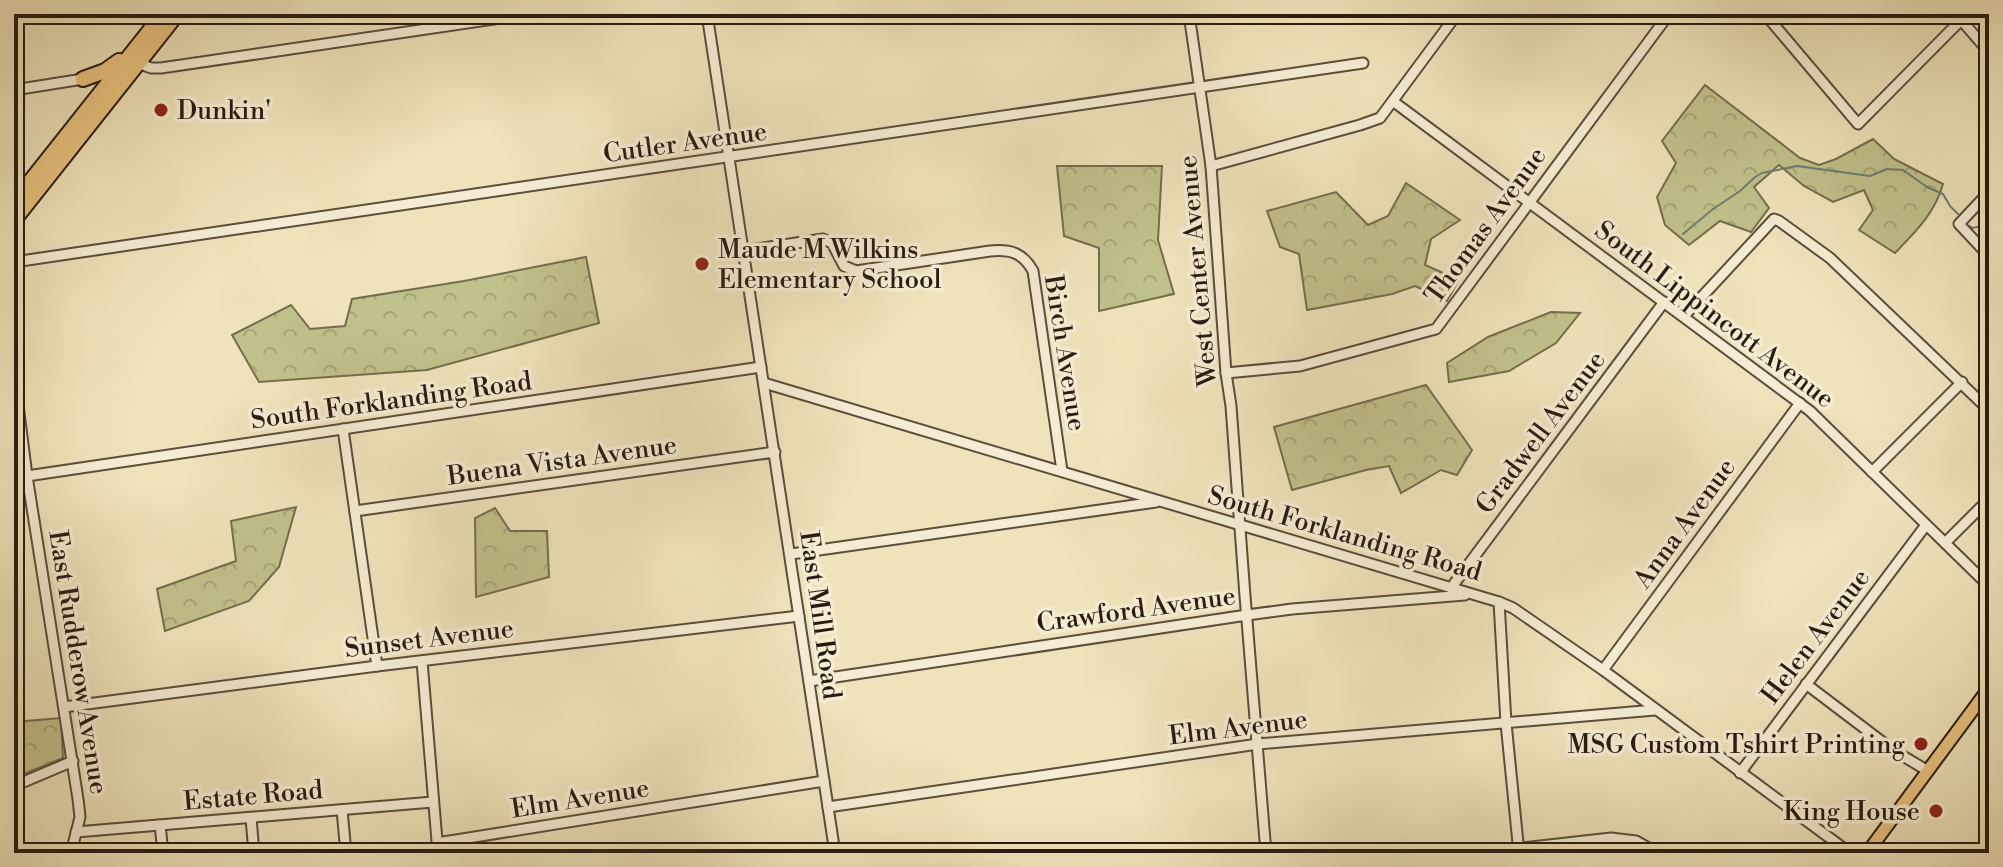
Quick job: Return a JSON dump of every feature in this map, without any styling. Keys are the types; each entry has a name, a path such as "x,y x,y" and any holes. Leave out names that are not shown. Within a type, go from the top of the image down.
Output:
{"highway":[{"path":"14,202 163,14"},
{"path":"14,220 177,14"},
{"path":"83,79 110,68 148,33"}],"main road":[{"path":"1867,853 1989,688"}],"street":[{"path":"138,63 161,68 529,14"},
{"name":"East Mill Road","path":"707,14 835,853"},
{"name":"West Center Avenue","path":"1189,14 1211,166 1266,853"},
{"path":"1211,166 1380,118 1457,14"},
{"name":"Thomas Avenue","path":"1226,373 1300,366 1436,329 1669,14"},
{"path":"1765,14 1858,124 1959,17 1989,52"},
{"name":"Cutler Avenue","path":"14,262 1363,63"},
{"path":"14,90 83,79"},
{"name":"South Lippincott Avenue","path":"1394,102 1800,403 1989,586"},
{"path":"1989,192 1959,224 1989,256"},
{"path":"1684,316 1774,219 1830,258 1989,410"},
{"name":"Birch Avenue","path":"743,251 827,240 832,243 844,266 856,271 990,251 1008,250 1023,257 1033,271 1062,471"},
{"name":"Gradwell Avenue","path":"1451,588 1664,302"},
{"name":"South Forklanding Road","path":"27,476 761,367"},
{"name":"East Rudderow Avenue","path":"15,381 79,807 80,817 71,853"},
{"path":"1872,472 1962,382"},
{"name":"South Forklanding Road","path":"764,383 1499,602 1524,615 1603,670 1850,853"},
{"name":"Anna Avenue","path":"1603,670 1800,403"},
{"path":"343,429 377,666"},
{"name":"Buena Vista Avenue","path":"355,511 775,452"},
{"path":"1945,543 1989,499"},
{"path":"791,554 1160,501"},
{"name":"Helen Avenue","path":"1740,773 1926,525"},
{"name":"Crawford Avenue","path":"809,681 1292,609 1472,594"},
{"path":"1499,602 1506,723 1519,851"},
{"name":"Sunset Avenue","path":"64,707 799,616"},
{"path":"422,661 438,848"},
{"path":"1806,684 1893,750 1928,771"},
{"name":"Elm Avenue","path":"828,807 1258,744 1655,710"},
{"path":"14,786 73,761"},
{"name":"Elm Avenue","path":"438,848 824,781"},
{"name":"Estate Road","path":"76,832 433,802"},
{"path":"342,810 346,853"},
{"path":"251,818 254,853"},
{"path":"160,825 163,853"},
{"path":"1478,853 1519,851 1611,838 1636,841 1657,853"}],"green space":[{"path":"1705,85 1800,158 1819,165 1873,139 1894,159 1943,184 1935,204 1895,253 1859,230 1873,210 1864,190 1833,202 1804,186 1779,165 1754,187 1769,208 1751,232 1720,221 1689,245 1665,225 1657,197 1676,163 1662,141"},
{"path":"1057,166 1162,166 1158,240 1174,294 1099,311 1099,248 1064,236"},
{"path":"1406,183 1460,220 1431,239 1425,265 1459,280 1447,301 1415,286 1392,294 1307,310 1299,254 1280,247 1267,211 1336,192 1368,225 1388,216"},
{"path":"586,257 599,323 427,370 259,382 232,335 291,305 310,329 345,326 352,299"},
{"path":"1551,312 1580,313 1556,343 1509,371 1449,382 1447,363 1488,337"},
{"path":"1426,385 1472,450 1457,475 1441,470 1401,493 1389,466 1292,490 1274,427"},
{"path":"296,507 279,567 249,601 165,631 157,589 236,561 231,521"},
{"path":"495,508 510,531 547,531 549,577 476,597 475,518"},
{"path":"61,718 63,758 14,778 14,722"}],"waterway":[{"path":"1683,234 1755,177 1797,166 1870,176 1887,169 1903,170 1943,194 1958,214"},
{"path":"1969,226 1989,224"}],"place":[{"name":"Dunkin'","path":"161,110"},
{"name":"Maude M Wilkins Elementary School","path":"702,264"},
{"name":"MSG Custom Tshirt Printing","path":"1921,744"},
{"name":"King House","path":"1936,811"}]}
